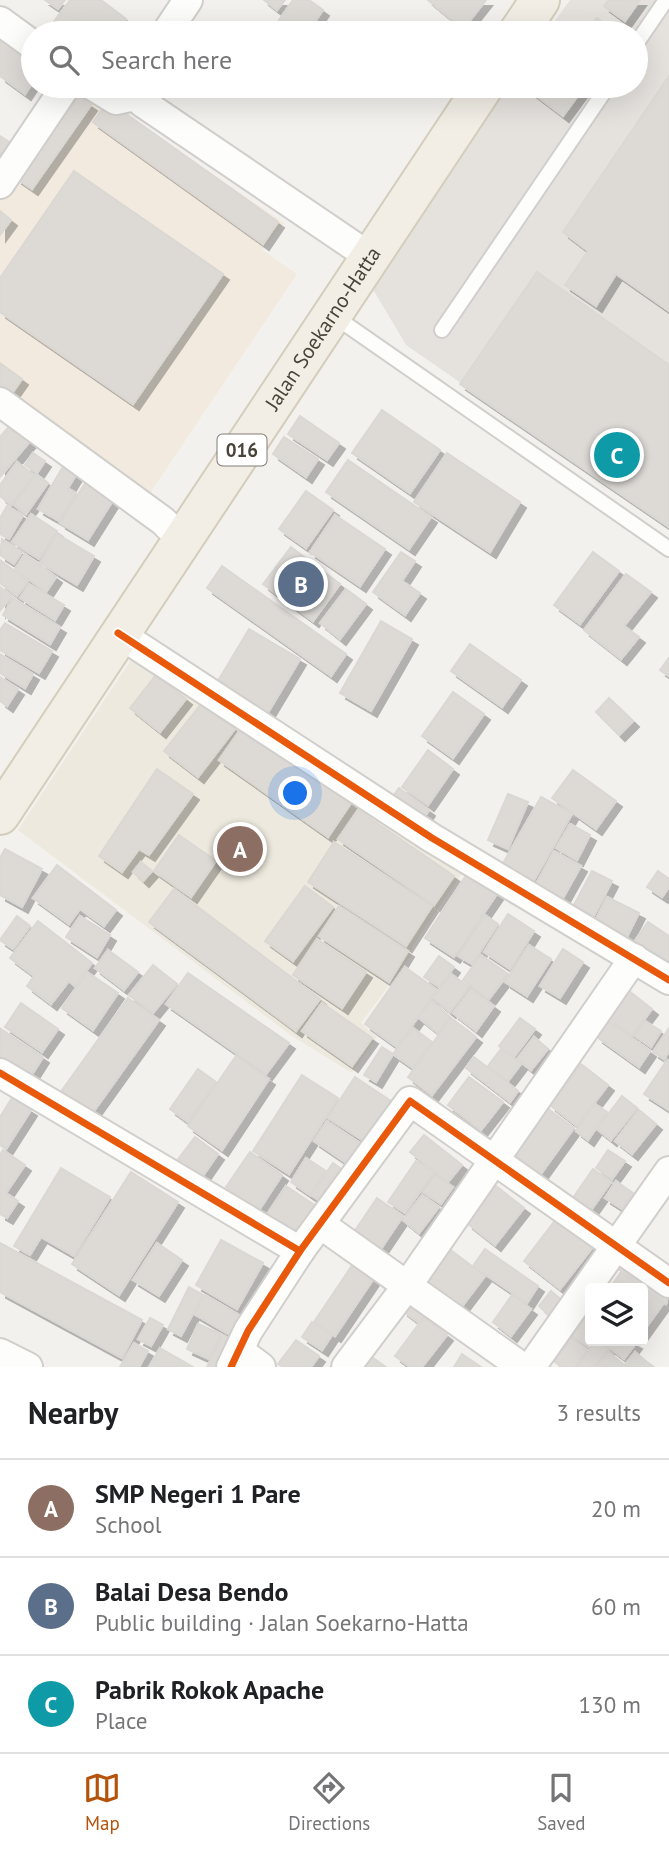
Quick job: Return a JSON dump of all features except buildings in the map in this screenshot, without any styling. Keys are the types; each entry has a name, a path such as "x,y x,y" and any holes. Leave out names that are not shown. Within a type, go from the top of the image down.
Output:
{"main road":[{"path":"526,21 540,0"},
{"name":"Jalan Soekarno-Hatta","path":"0,815 476,98"}],"street":[{"path":"174,21 188,0"},
{"path":"0,21 21,36"},
{"path":"0,184 58,98"},
{"path":"144,98 370,257"},
{"path":"0,402 163,521 182,540"},
{"path":"118,634 432,838 669,980"},
{"path":"346,1367 407,1286 634,958"},
{"path":"0,1073 300,1251"},
{"path":"244,1362 248,1331 300,1251 410,1101 669,1283"},
{"path":"531,1367 669,1171"},
{"path":"320,1224 522,1367"},
{"path":"0,1353 28,1367"}],"lane":[{"path":"648,26 666,0"},
{"path":"442,330 600,98"},
{"path":"333,314 669,549"}],"shaded area":[{"path":"570,0 669,0 669,527 406,345 368,281 500,98 648,98 648,21 555,21"},
{"path":"67,98 102,98 284,223 262,250 297,274 150,493 0,387 0,197"},
{"path":"137,651 465,869 412,947 411,956 361,1023 377,1037 352,1073 292,1036 18,830"}],"cycle path":[{"path":"118,633 432,838 669,980"},
{"path":"0,1073 300,1251"},
{"path":"231,1367 248,1331 300,1251 410,1101 669,1283"}],"place":[{"name":"Pabrik Rokok Apache","path":"617,455"},
{"name":"Balai Desa Bendo","path":"301,584"},
{"name":"SMP Negeri 1 Pare","path":"240,849"}]}
